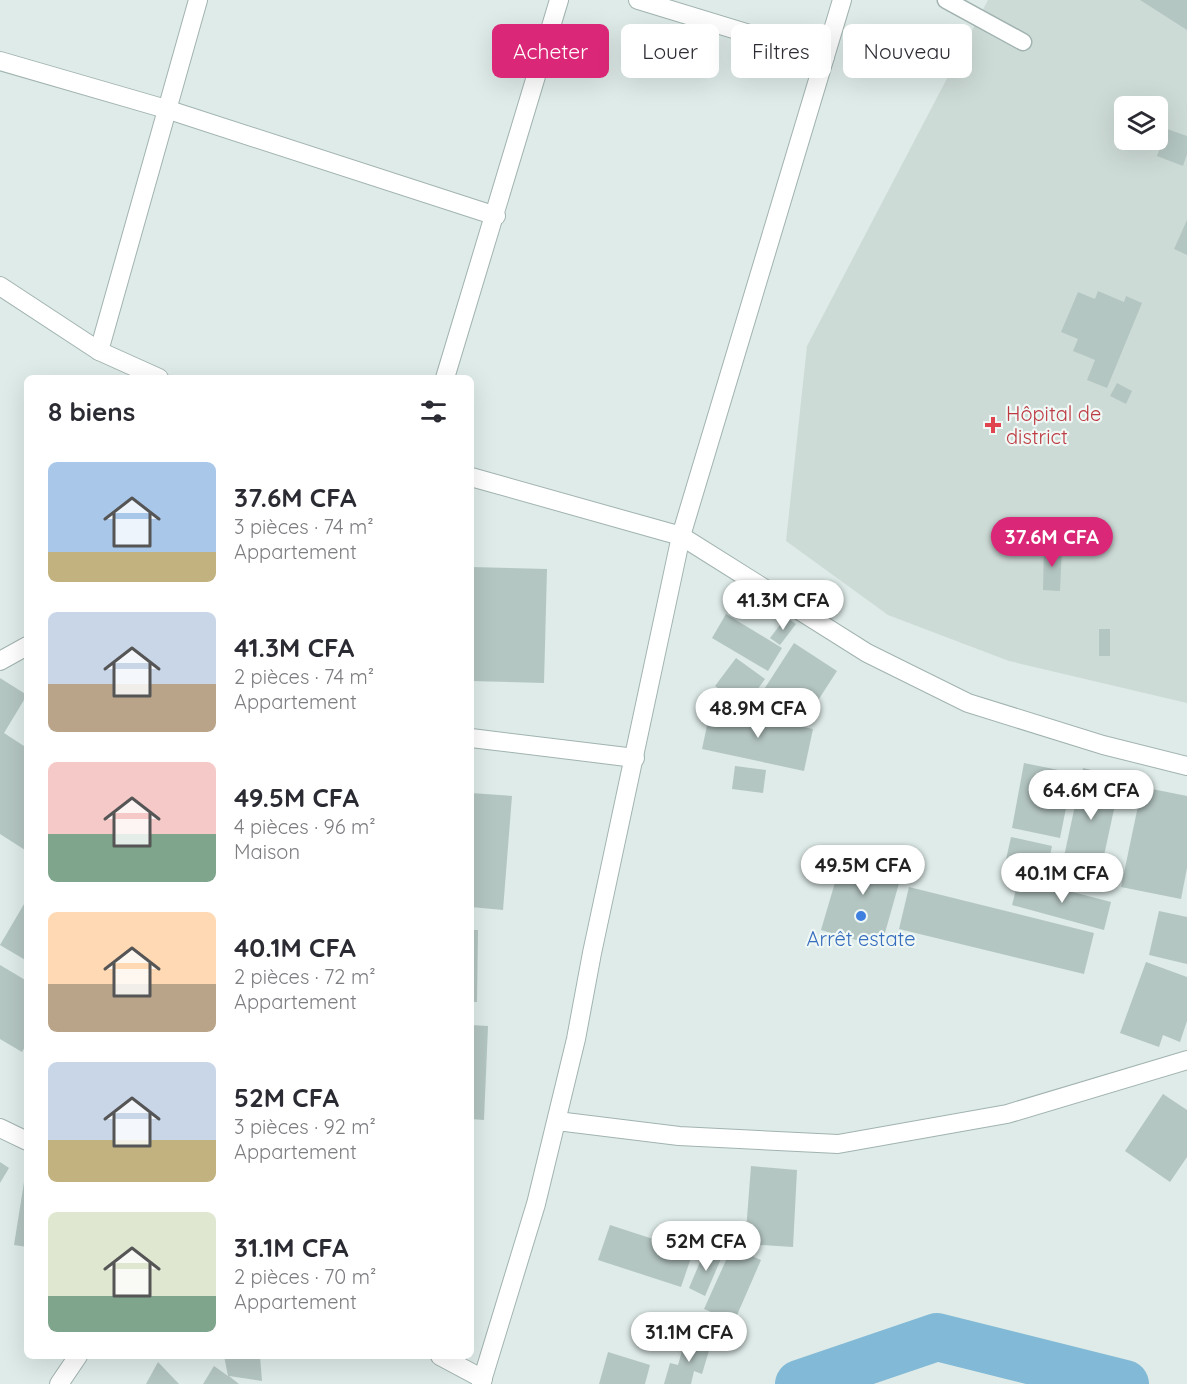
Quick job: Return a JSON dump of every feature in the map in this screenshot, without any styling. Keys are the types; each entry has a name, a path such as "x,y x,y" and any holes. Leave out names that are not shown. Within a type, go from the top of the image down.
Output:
{"street":[{"path":"99,351 198,0"},
{"path":"447,375 559,0"},
{"path":"638,0 731,28"},
{"path":"831,37 842,0"},
{"path":"0,61 166,109 496,216"},
{"path":"445,1359 482,1382 536,1204 557,1121 681,536 819,78"},
{"path":"0,286 99,351 152,375"},
{"path":"474,478 681,536 867,653 968,703 1103,745 1187,766"},
{"path":"0,661 24,648"},
{"path":"474,738 635,758"},
{"path":"557,1121 679,1136 838,1144 1007,1114 1187,1060"},
{"path":"0,1128 24,1140"},
{"path":"59,1384 76,1359"}],"lane":[{"path":"946,0 1023,42"}],"shaded area":[{"name":"Hôpital de district","path":"988,0 1187,0 1187,703 1009,661 888,615 786,541 807,346 947,78 972,78 972,31"}],"building":[{"path":"1140,0 1187,0 1187,30"},
{"path":"1168,129 1187,136 1187,154 1183,166 1157,156 1159,150 1168,150"},
{"path":"1187,220 1187,255 1174,249"},
{"path":"1098,291 1124,302 1126,296 1142,303 1107,388 1087,380 1095,360 1073,351 1078,339 1061,332 1078,292 1095,299"},
{"path":"1117,383 1132,391 1126,404 1110,396"},
{"path":"1044,545 1062,546 1060,591 1043,590"},
{"path":"474,567 547,569 544,683 474,681"},
{"path":"726,614 782,648 768,671 712,638"},
{"path":"786,617 796,624 780,645 770,638"},
{"path":"1099,629 1110,629 1110,656 1099,656"},
{"path":"794,643 837,671 804,722 761,694"},
{"path":"736,658 765,679 745,707 715,686"},
{"path":"0,678 24,693 24,700 4,733 24,746 24,849 0,834"},
{"path":"711,707 813,729 804,771 702,749"},
{"path":"1024,763 1073,773 1060,838 1012,828"},
{"path":"735,766 766,770 763,793 732,789"},
{"path":"1083,768 1121,777 1100,874 1062,866"},
{"path":"1142,787 1187,796 1187,868 1181,899 1121,887"},
{"path":"474,793 512,796 503,910 474,907"},
{"path":"1011,837 1052,846 1046,874 1005,864"},
{"path":"846,845 905,862 881,947 821,930"},
{"path":"1019,878 1111,902 1104,930 1012,905"},
{"path":"909,887 1094,933 1084,974 899,929"},
{"path":"24,904 24,959 0,945"},
{"path":"1159,911 1187,917 1187,964 1149,955"},
{"path":"474,930 478,930 477,1002 474,1002"},
{"path":"1146,962 1187,977 1187,1021 1180,1042 1163,1035 1159,1047 1120,1033"},
{"path":"0,965 24,979 24,1048 22,1052 0,1039"},
{"path":"474,1025 488,1026 484,1120 474,1119"},
{"path":"1163,1094 1187,1110 1187,1157 1170,1182 1125,1151"},
{"path":"0,1162 9,1168 0,1183"},
{"path":"751,1166 797,1170 793,1247 745,1244"},
{"path":"24,1182 24,1247 14,1245"},
{"path":"610,1225 693,1252 681,1287 598,1260"},
{"path":"732,1247 761,1260 734,1322 704,1309"},
{"path":"706,1248 723,1254 705,1296 689,1288"},
{"path":"686,1337 711,1344 702,1374 694,1371 691,1384 664,1384 670,1363 678,1365"},
{"path":"608,1352 650,1365 645,1384 599,1384"},
{"path":"225,1359 260,1359 262,1381 229,1376 239,1384 203,1384 214,1366 228,1376"},
{"path":"158,1362 179,1384 146,1384"}],"waterway":[{"path":"799,1384 937,1337 1125,1384"}],"place":[{"name":"Hôpital de district","path":"993,425"},
{"name":"Arrêt estate","path":"861,916"}]}
